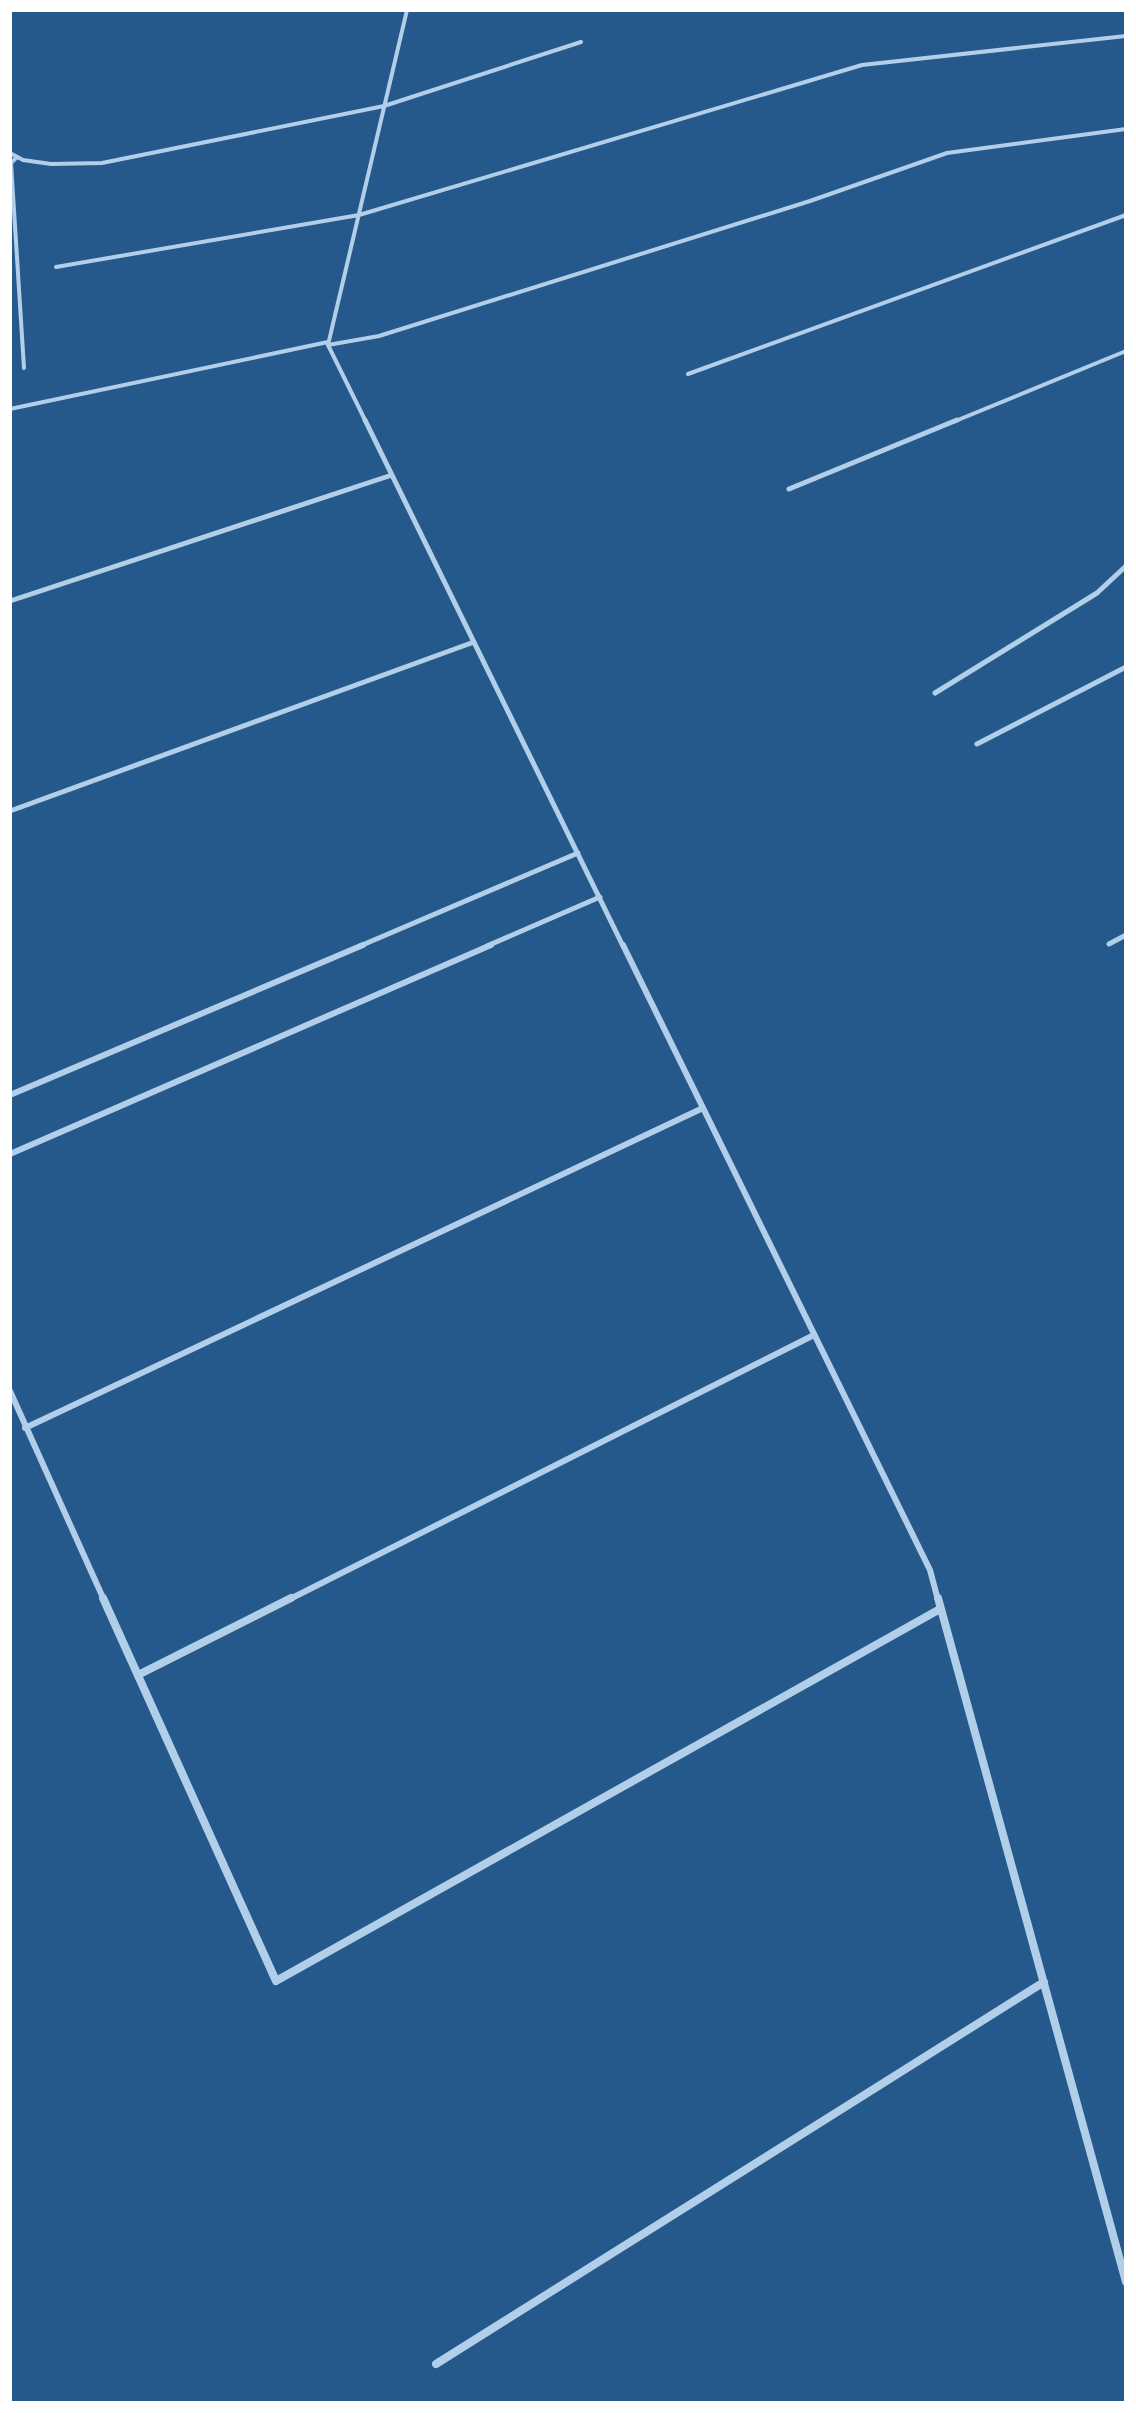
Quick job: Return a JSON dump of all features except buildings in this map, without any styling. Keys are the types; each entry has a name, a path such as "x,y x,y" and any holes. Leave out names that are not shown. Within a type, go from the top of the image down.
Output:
{"street":[{"path":"407,10 328,343 930,1570 1125,2282"},
{"path":"56,267 359,215 862,65 1125,36"},
{"path":"10,153 23,160 51,165 102,163 384,106 581,42"},
{"path":"10,409 328,343 379,336 810,201 947,153 1125,129"},
{"path":"17,157 11,164 24,368"},
{"path":"688,374 1125,215"},
{"path":"789,489 1125,351"},
{"path":"10,601 392,475"},
{"path":"935,693 1097,593 1125,566"},
{"path":"10,811 474,642"},
{"path":"977,744 1125,667"},
{"path":"10,1095 578,853"},
{"path":"10,1154 600,897"},
{"path":"1109,944 1125,934"},
{"path":"25,1428 703,1108"},
{"path":"138,1676 814,1335"},
{"path":"10,1392 276,1981 940,1609"},
{"path":"436,2364 1044,1982"}]}
